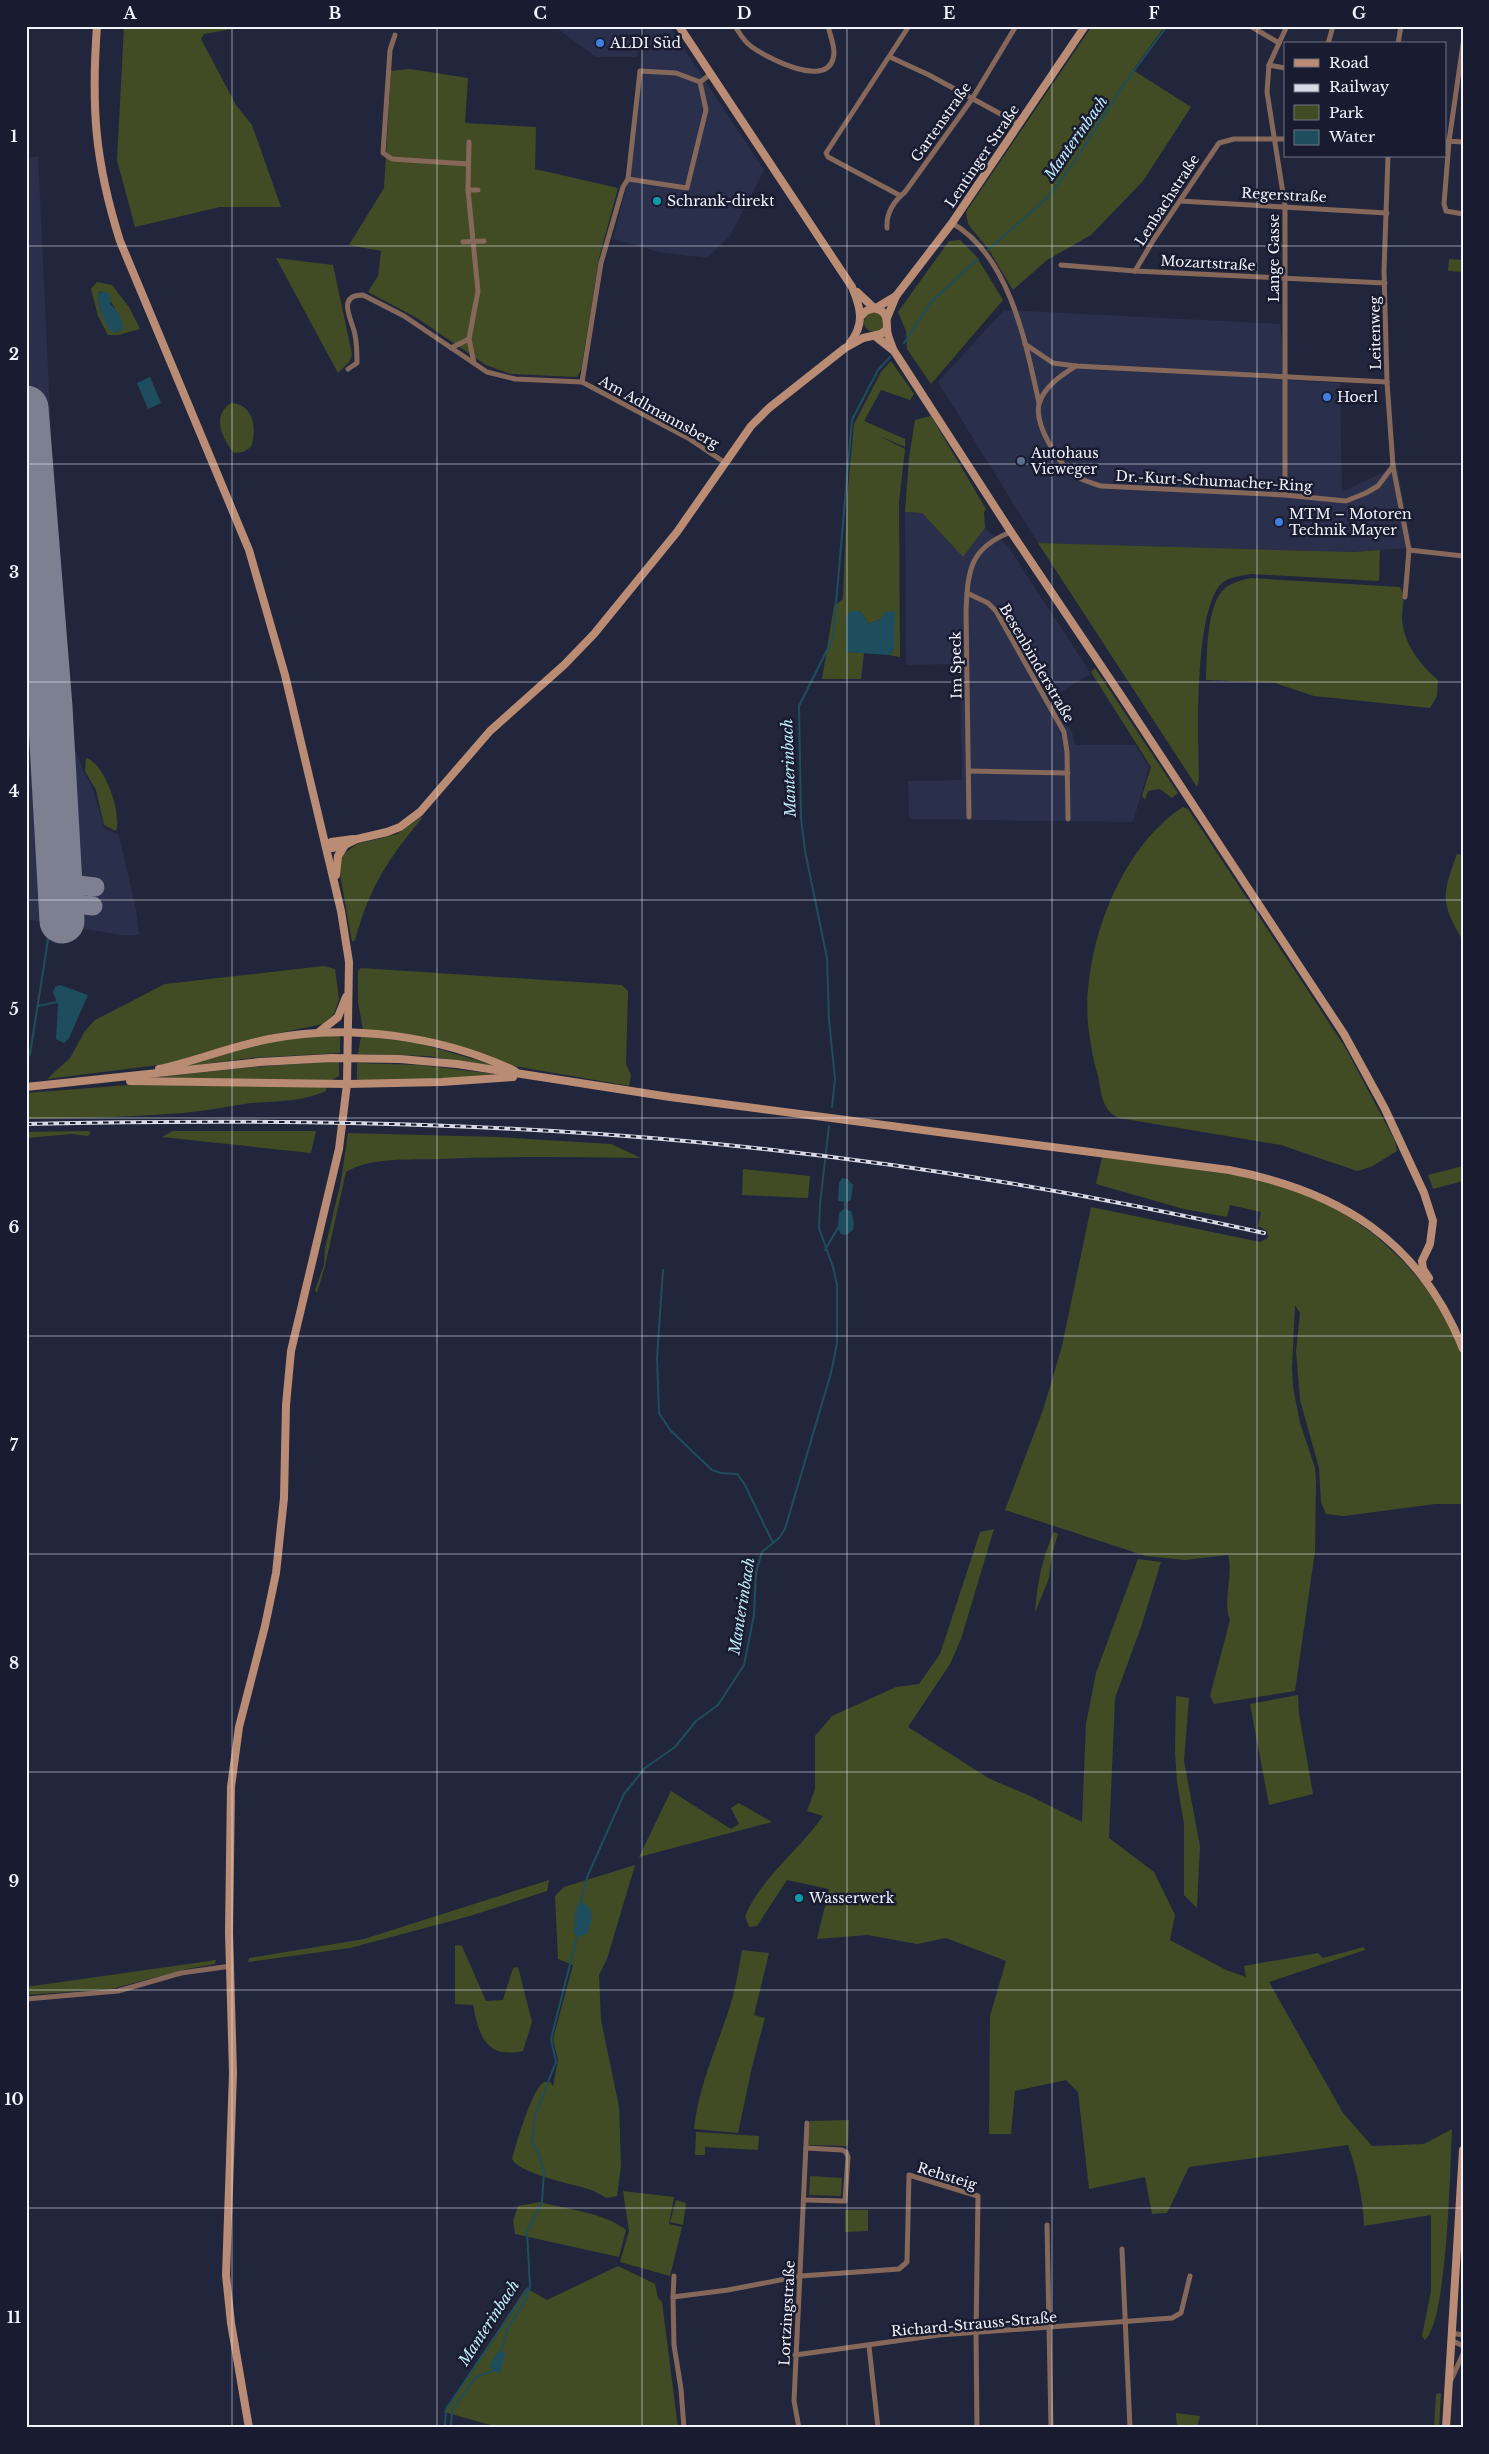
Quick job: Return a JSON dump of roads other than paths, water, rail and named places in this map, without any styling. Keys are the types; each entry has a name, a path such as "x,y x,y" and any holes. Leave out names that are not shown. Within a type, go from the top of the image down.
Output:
{"street":[{"path":"97,26 93,77 94,124 100,166 109,207 120,241 249,550 285,675 348,944 349,1035 347,1082 339,1149 292,1351 288,1376 284,1498 276,1573 234,1751 231,1822 233,2073 226,2275 249,2428"},
{"path":"679,26 852,287 861,308 863,331 894,351"},
{"path":"735,26 751,46 763,54 807,72 818,72 830,63 834,54 828,26"},
{"path":"899,195 828,157 827,149 909,26"},
{"name":"Gartenstraße","path":"887,228 886,217 899,195 905,192 972,99 1016,26"},
{"name":"Lentinger Straße","path":"887,318 896,296 952,223 1085,26"},
{"path":"1250,26 1279,43"},
{"name":"Lange Gasse","path":"1285,495 1285,206 1267,92 1269,65 1286,26"},
{"path":"1329,42 1334,26"},
{"path":"1398,42 1401,26"},
{"path":"395,35 390,50 384,153 392,159 468,164"},
{"path":"1463,44 1447,141 1444,204 1446,210 1463,214"},
{"path":"890,57 1019,124"},
{"path":"1269,65 1284,68"},
{"name":"Am Adlmannsberg","path":"582,382 601,263 623,187 628,179 640,71 676,73 700,82"},
{"path":"628,179 687,188 706,110 700,82 711,74"},
{"name":"Lenbachstraße","path":"1135,271 1219,143 1234,139 1275,139"},
{"path":"1275,139 1284,139"},
{"path":"1447,141 1463,142"},
{"path":"469,142 468,190 478,292 468,339 474,363"},
{"name":"Leitenweg","path":"1388,158 1385,283 1387,382 1394,466 1409,550 1405,597"},
{"path":"468,190 478,190"},
{"name":"Regerstraße","path":"1180,201 1387,213"},
{"name":"Dr.-Kurt-Schumacher-Ring","path":"952,223 961,228 977,243 1011,299 1025,344 1039,404 1040,418 1056,457 1077,476 1101,486 1285,495 1346,501 1378,486 1394,466"},
{"path":"463,242 484,241"},
{"name":"Mozartstraße","path":"1061,265 1135,271 1385,283"},
{"path":"852,287 875,308 883,312 887,318 887,329 894,351 1011,532 1344,1034 1394,1126 1430,1210 1433,1233 1422,1261 1423,1269 1443,1301 1448,1318"},
{"name":"Am Adlmannsberg","path":"348,369 357,363 356,335 348,313 347,304 352,298 363,295 404,316 487,372 515,379 582,382 688,438 724,462"},
{"name":"Lentinger Straße","path":"875,308 896,296"},
{"path":"326,847 328,844 337,841 357,839 400,827 420,812 490,731 579,650 677,532 703,498 724,462 761,416 846,348 856,335 866,311 875,308"},
{"path":"846,348 887,329"},
{"path":"451,348 468,339"},
{"path":"1025,344 1053,363 1076,366 1387,382"},
{"path":"1039,404 1057,377 1076,366"},
{"name":"Im Speck","path":"969,817 967,593 970,567 976,556 995,538 1011,532"},
{"path":"1409,550 1463,556"},
{"name":"Besenbinderstraße","path":"967,593 981,598 996,611 1060,723 1066,742 1068,819"},
{"path":"968,771 1068,773"},
{"path":"322,830 332,840 337,841"},
{"path":"326,847 332,848 345,845 357,839"},
{"path":"337,894 335,866 338,856 345,845"},
{"path":"319,1032 338,1017 349,988"},
{"path":"117,1078 179,1064 268,1039 319,1032 426,1042 497,1062 523,1075"},
{"path":"26,1087 260,1062 331,1058 400,1059 457,1064 670,1097 1085,1150 1264,1176 1327,1199 1353,1213 1379,1232 1416,1268 1432,1290 1463,1350"},
{"path":"80,1082 160,1080 192,1083 442,1082 535,1076"},
{"path":"26,1999 118,1991 181,1973 231,1966"},
{"name":"Lortzingstraße","path":"799,2428 794,2400 795,2355 805,2200 807,2123"},
{"path":"805,2200 845,2201 848,2157 846,2152 842,2150 806,2148"},
{"path":"1446,2428 1463,2150"},
{"name":"Rehsteig","path":"800,2276 899,2269 907,2262 909,2175 978,2196 976,2333"},
{"path":"1047,2225 1051,2428"},
{"path":"1122,2249 1130,2428"},
{"path":"674,2276 674,2345 681,2390 684,2428"},
{"path":"673,2297 728,2290 800,2276"},
{"name":"Richard-Strauss-Straße","path":"795,2355 939,2336 1172,2318 1181,2313 1190,2276"},
{"path":"976,2333 978,2428"},
{"path":"1451,2337 1463,2335"},
{"path":"1451,2337 1463,2346"},
{"path":"869,2346 878,2428"},
{"path":"1448,2387 1463,2354"}],"water":[{"path":"103,291 110,294 110,304 118,312 122,321 123,329 115,333 111,331 105,322 99,304 98,294"},
{"path":"150,377 161,403 148,409 137,383"},
{"path":"850,611 860,611 869,624 880,619 885,612 895,611 894,650 889,655 846,652 846,618"},
{"path":"60,985 88,995 69,1038 64,1043 56,1039 58,1005 53,992 55,987"},
{"path":"842,1178 847,1179 853,1185 851,1200 847,1202 838,1201 839,1183"},
{"path":"844,1209 851,1211 854,1223 853,1230 846,1235 841,1234 838,1228 839,1213"},
{"path":"580,1902 589,1907 591,1920 587,1934 577,1937 574,1933 576,1909"},
{"path":"498,2351 505,2353 500,2374 489,2367"}],"waterway":[{"name":"Manterinbach","path":"988,250 1048,197 1076,159 1122,87 1167,26"},
{"name":"Manterinbach","path":"904,343 931,302 978,259"},
{"name":"Manterinbach","path":"832,1107 835,1079 829,1020 827,958 805,851 801,818 799,706 833,638 852,420 878,370 890,357"},
{"path":"26,1060 30,1054 50,927"},
{"path":"38,1006 57,1002"},
{"name":"Manterinbach","path":"580,1902 588,1875 624,1794 645,1768 675,1747 696,1721 718,1705 744,1665 754,1615 756,1572 762,1552 779,1538 785,1529 831,1373 837,1343 837,1285 833,1267 819,1228 829,1126"},
{"path":"845,1202 845,1210"},
{"path":"825,1250 839,1226"},
{"path":"663,1270 657,1358 659,1413 670,1430 712,1470 721,1473 737,1474 744,1483 773,1543"},
{"name":"Manterinbach","path":"501,2352 508,2328 526,2299 530,2287 527,2231 542,2202 544,2172 539,2155 532,2142 535,2115 556,2062 551,2039 577,1937"},
{"name":"Manterinbach","path":"445,2428 446,2409 528,2288"},
{"path":"451,2428 452,2410 476,2377 495,2370"}],"railway":[{"path":"26,1124 110,1122 361,1123 529,1130 696,1142 768,1149 982,1178 1052,1190 1264,1233"}],"place":[{"name":"ALDI Süd","path":"600,43"},
{"name":"Schrank-direkt","path":"657,201"},
{"name":"Hoerl","path":"1327,397"},
{"name":"Autohaus Vieweger","path":"1021,461"},
{"name":"MTM – Motoren Technik Mayer","path":"1279,522"},
{"name":"Wasserwerk","path":"799,1898"}]}
